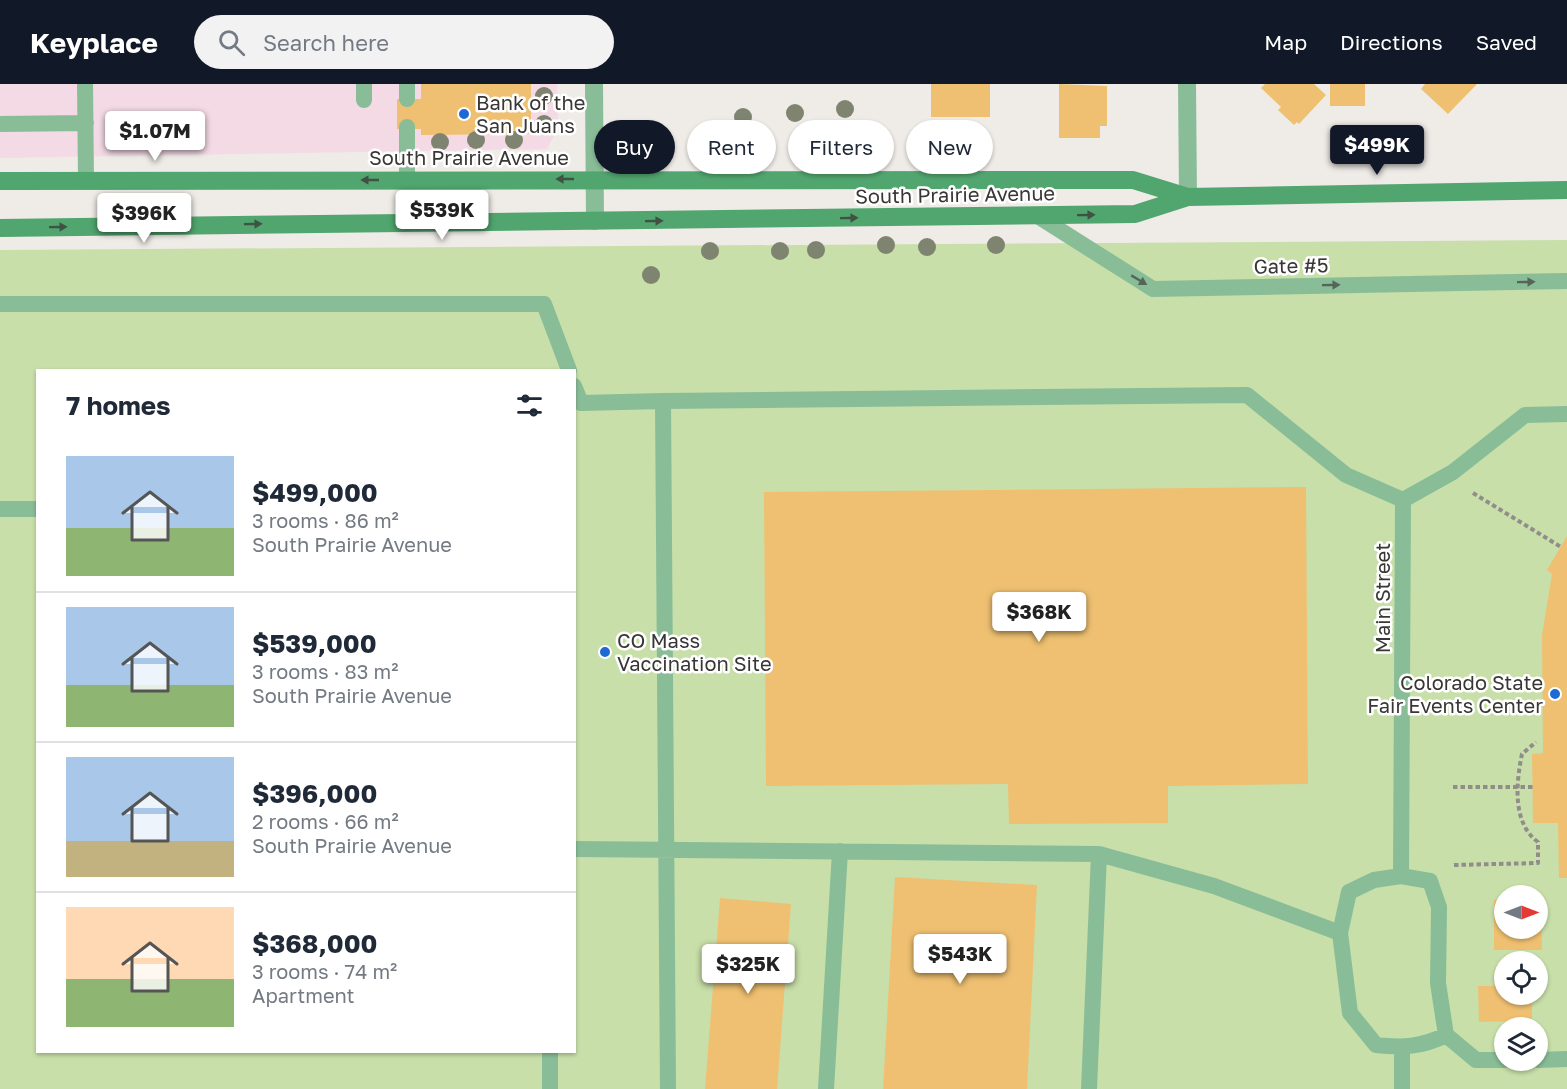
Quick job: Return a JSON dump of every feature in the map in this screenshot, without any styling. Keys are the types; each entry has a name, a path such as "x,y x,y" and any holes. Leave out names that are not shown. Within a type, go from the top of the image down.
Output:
{"main road":[{"name":"South Prairie Avenue","path":"0,181 1133,180 1188,197"},
{"name":"South Prairie Avenue","path":"0,228 1135,214 1188,197 1567,190"}],"street":[{"path":"594,84 595,221"},
{"path":"1186,84 1188,197"}],"lane":[{"path":"85,84 86,180"},
{"path":"0,124 86,123"},
{"path":"407,127 407,180"},
{"name":"Gate #5","path":"1036,215 1153,288 1567,281"},
{"path":"0,303 544,303 569,369"},
{"path":"576,391 581,403 1247,395 1346,475 1403,500 1453,472 1525,415 1567,414"},
{"path":"663,401 668,1089"},
{"name":"Main Street","path":"1401,876 1403,500"},
{"path":"0,509 36,509"},
{"path":"576,849 667,848 1099,854 1214,886 1340,933"},
{"path":"826,1089 840,851"},
{"path":"1089,1089 1099,854"},
{"path":"1446,1035 1431,1042 1402,1048 1376,1045 1350,1013 1340,933 1349,892 1374,880 1401,876 1430,881 1439,908 1438,982 1446,1035 1476,1060 1494,1060"},
{"path":"1402,1048 1402,1089"},
{"path":"550,1053 550,1089"},
{"path":"1548,1060 1567,1059"}],"path":[{"path":"1473,493 1561,547"},
{"path":"1454,866 1538,863 1538,842 1523,827 1517,788 1522,754 1536,742"},
{"path":"1453,788 1533,788"}],"shaded area":[{"path":"0,84 557,84 558,128 547,149 0,158"}],"green space":[{"path":"1567,240 1567,1089 0,1089 0,250"}],"building":[{"name":"Bank of the San Juans","path":"421,84 531,84 531,134 421,135 421,129 397,129 397,99 421,99"},
{"path":"931,84 990,84 990,117 931,117"},
{"path":"1059,84 1107,86 1107,126 1100,126 1100,138 1059,138"},
{"path":"1265,84 1314,84 1326,95 1299,124 1297,122 1294,125 1278,110 1281,107 1261,88"},
{"path":"1330,84 1365,84 1365,106 1330,106"},
{"path":"1425,84 1477,84 1448,114 1421,89"},
{"path":"1306,487 1308,784 1168,786 1168,823 1009,824 1008,784 766,786 764,492"},
{"name":"Colorado State Fair Events Center","path":"1567,536 1567,878 1559,878 1558,823 1533,823 1532,754 1543,753 1542,635 1552,574 1547,570"},
{"path":"895,877 1037,885 1027,1089 883,1089"},
{"path":"720,898 791,904 777,1089 705,1089"},
{"path":"1494,939 1542,939 1542,950 1494,950"},
{"path":"1478,986 1494,986 1494,1005 1532,1005 1532,1017 1494,1017 1494,1022 1479,1022"}],"place":[{"name":"Bank of the San Juans","path":"464,114"},
{"name":"CO Mass Vaccination Site","path":"605,652"},
{"name":"Colorado State Fair Events Center","path":"1555,694"}]}
